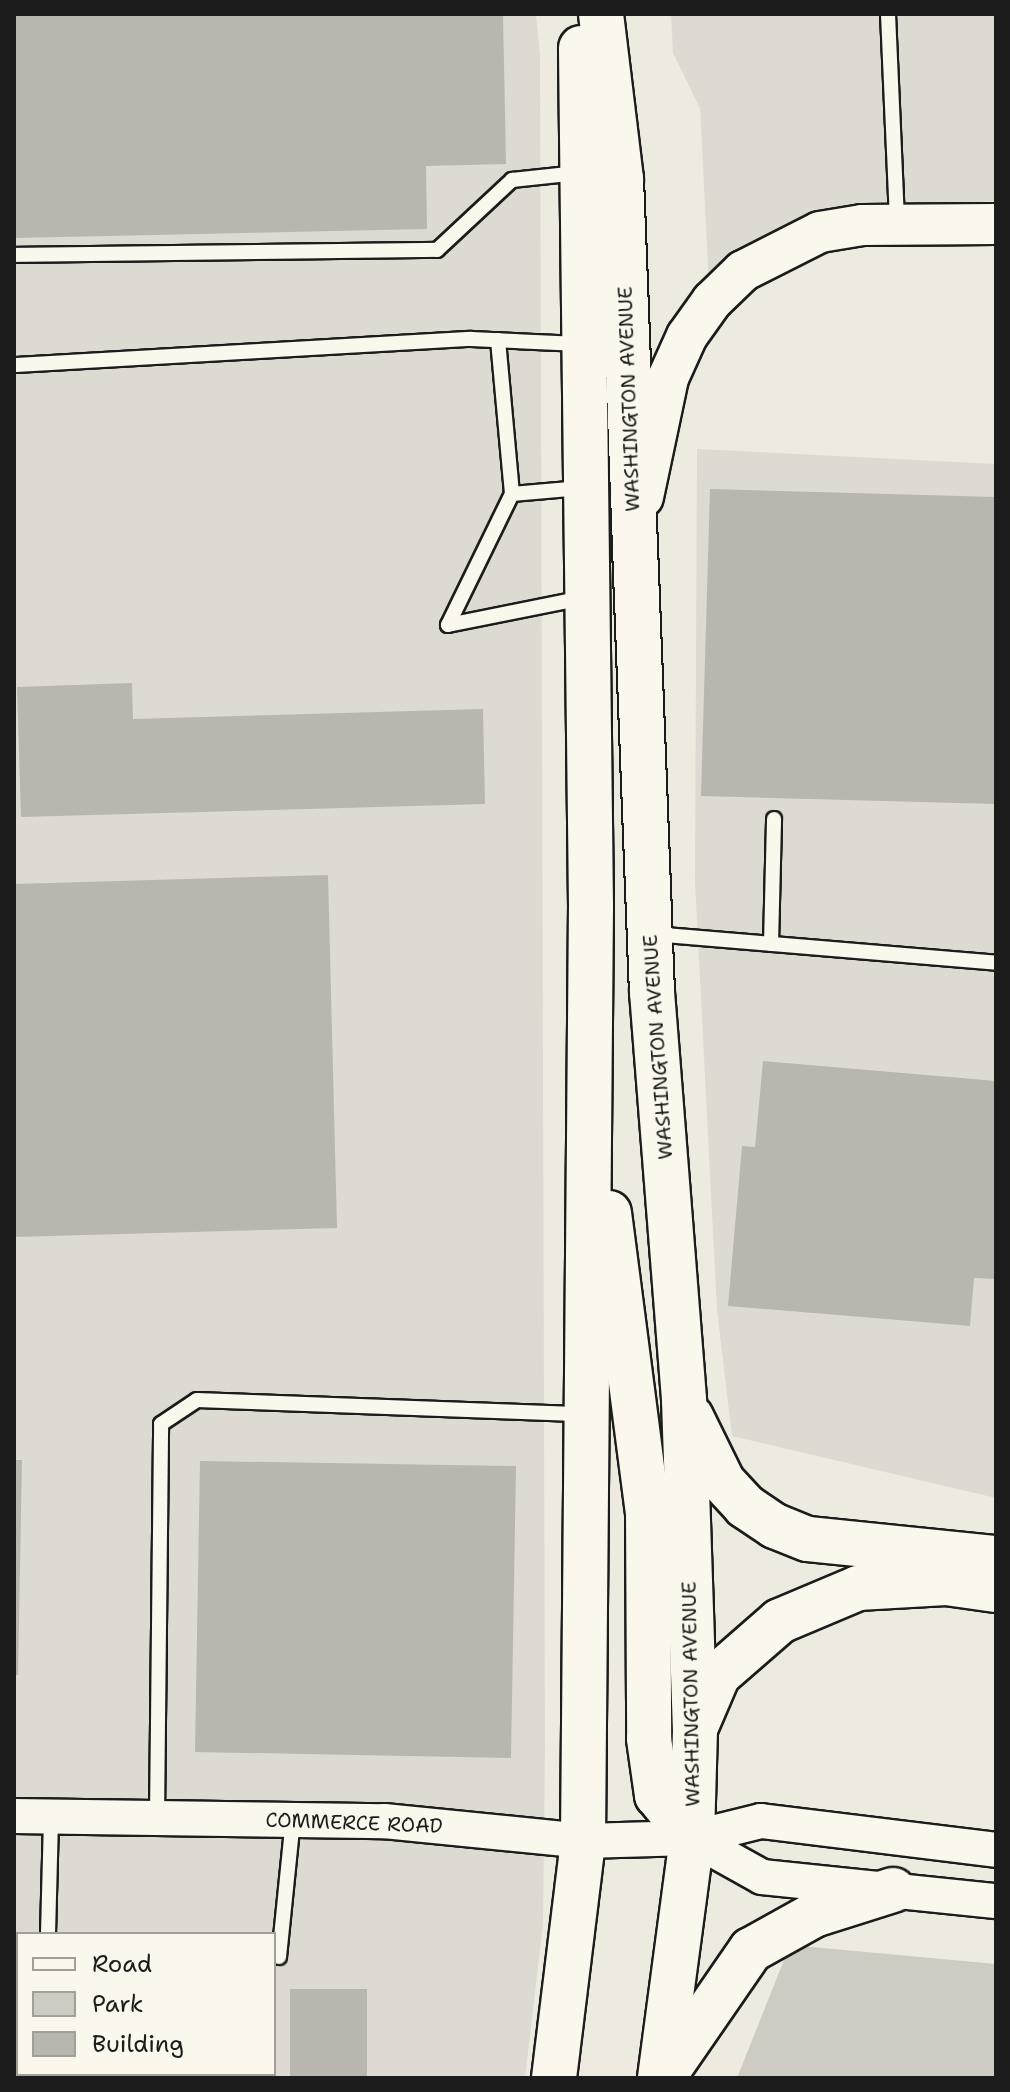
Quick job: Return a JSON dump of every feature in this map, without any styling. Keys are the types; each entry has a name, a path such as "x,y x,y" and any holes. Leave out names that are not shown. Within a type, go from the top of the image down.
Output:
{"main road":[{"name":"WASHINGTON AVENUE","path":"554,2078 583,1841 590,1092 581,14"},
{"name":"WASHINGTON AVENUE","path":"601,14 621,179 650,934 684,1400 695,1730 692,1838 661,2078"},
{"path":"635,536 668,378 687,336 712,301 743,271 780,248 820,232 897,225 996,224"},
{"path":"590,1092 622,1293 648,1512 649,1739 657,1795 692,1838"},
{"path":"684,1400 723,1482 745,1506 775,1526 808,1539 996,1558"},
{"path":"695,1730 718,1675 780,1621 858,1588 946,1583 996,1590"},
{"path":"661,2078 751,1950 814,1915 893,1890"}],"street":[{"name":"COMMERCE ROAD","path":"14,1816 384,1821 583,1841 692,1838 761,1821 996,1850"},
{"path":"692,1838 762,1877 996,1901"}],"lane":[{"path":"888,14 897,225"},
{"path":"14,255 437,250 512,180 582,172"},
{"path":"16,365 498,340 584,344"},
{"path":"498,340 512,494 448,625 587,597"},
{"path":"512,494 586,488"},
{"path":"771,944 774,819"},
{"path":"650,934 996,963"},
{"path":"157,1818 161,1424 197,1400 587,1414"},
{"path":"48,1932 51,1817"},
{"path":"279,1957 293,1819"}],"shaded area":[{"path":"14,14 536,14 540,55 545,1749 543,1924 525,2078 14,2078"},
{"path":"671,14 996,14 996,201 834,210 711,326 700,108 673,53"},
{"path":"697,449 996,464 996,1498 732,1436 717,1310 695,882"}],"green space":[{"path":"790,1945 996,1964 996,2078 737,2078"}],"building":[{"path":"14,14 503,14 506,164 426,166 427,229 14,238"},
{"path":"710,489 996,497 996,804 701,796"},
{"path":"132,683 133,719 483,709 485,804 21,817 17,687"},
{"path":"328,875 337,1228 14,1237 14,884"},
{"path":"763,1061 996,1081 996,1279 974,1278 970,1326 728,1306 742,1146 755,1147"},
{"path":"14,1460 22,1460 18,1675 14,1675"},
{"path":"200,1461 516,1466 511,1758 195,1752"},
{"path":"290,1989 367,1989 367,2078 290,2078"},
{"path":"90,2076 210,2076 210,2078"}]}
